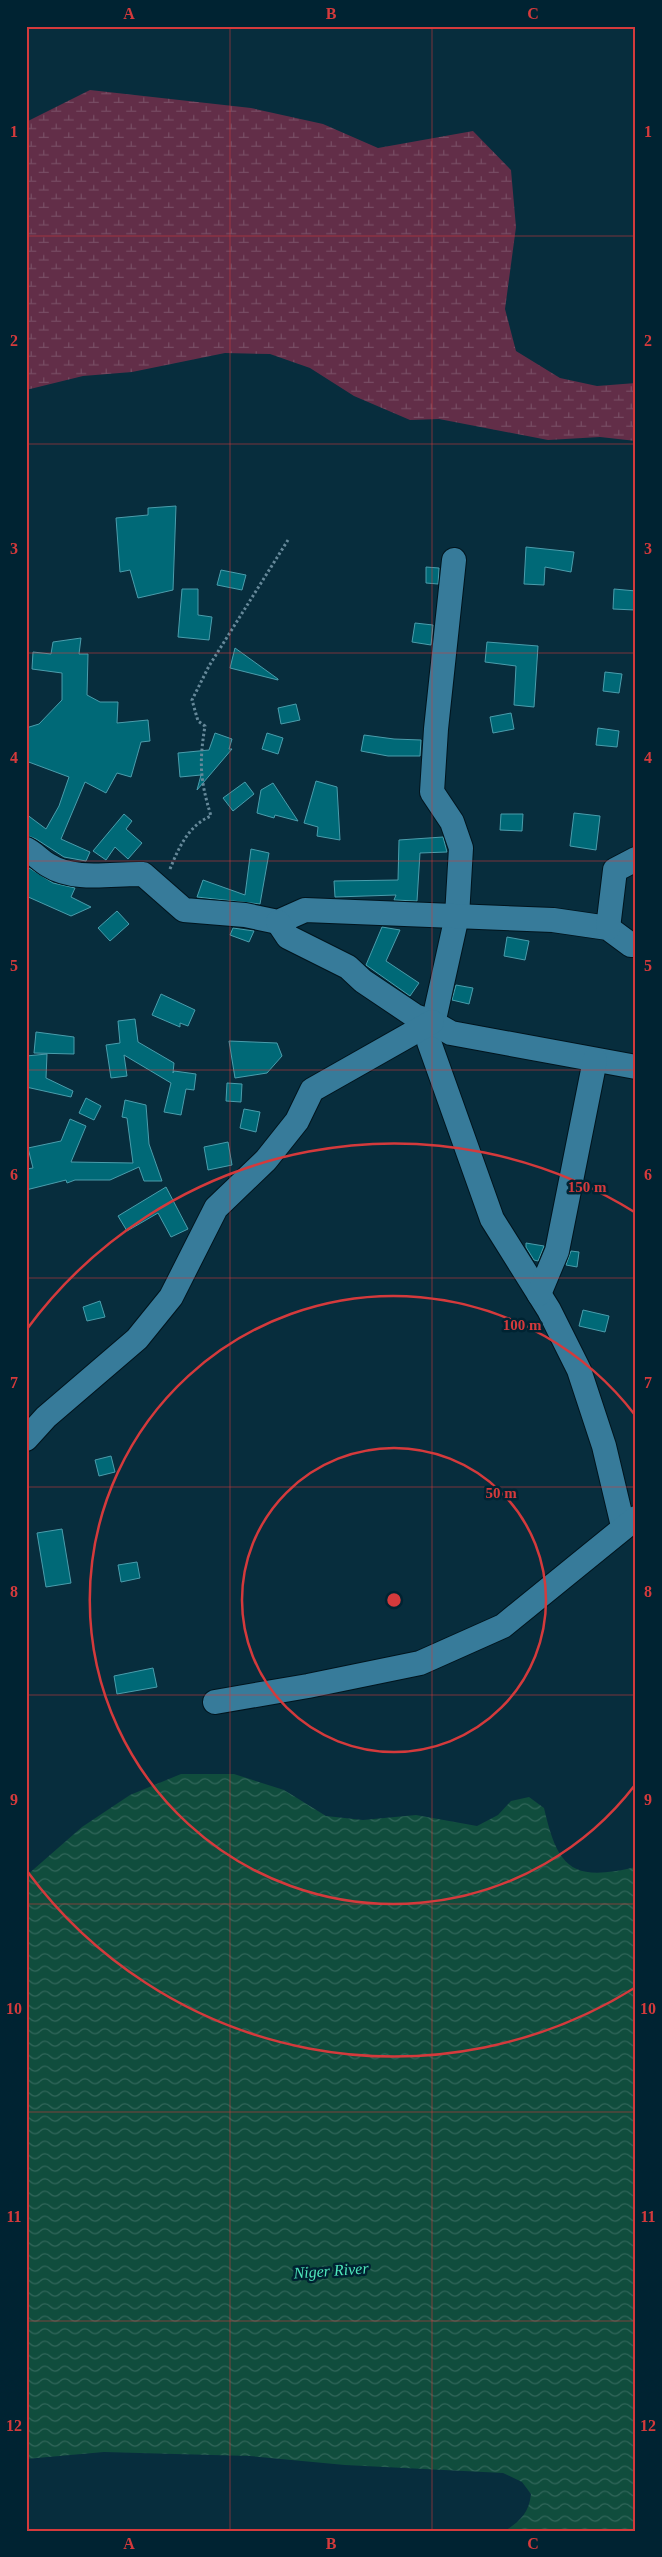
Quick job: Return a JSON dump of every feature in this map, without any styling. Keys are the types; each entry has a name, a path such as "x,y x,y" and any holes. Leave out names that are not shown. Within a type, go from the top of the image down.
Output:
{"street":[{"path":"215,1702 308,1686 420,1663 503,1626 630,1522 579,1370 539,1294 492,1219 429,1042 457,916 461,848 452,822 432,792 436,729 454,560"},
{"path":"26,849 48,865 71,874 143,874 184,910 245,915 278,922 305,910 553,920 608,928 631,945 636,945"},
{"path":"608,928 615,870 636,859"},
{"path":"278,922 288,937 348,967 363,980 415,1016 432,1022 452,1033 636,1067"},
{"path":"26,1439 46,1417 137,1339 171,1297 216,1208 266,1160 297,1120 312,1090 432,1022"},
{"path":"539,1294 557,1251 595,1060"}],"path":[{"path":"164,894 167,877 178,848 198,821 212,816 205,796 200,760 205,726 198,721 192,700 209,666 288,540"}],"green space":[{"path":"90,90 251,108 323,124 378,148 473,131 511,170 516,227 505,309 516,351 560,378 597,386 636,383 636,441 600,437 548,440 439,419 410,420 354,396 310,368 270,354 225,353 132,372 83,376 26,390 26,122"}],"water":[{"name":"Niger River","path":"181,1774 234,1774 284,1790 326,1816 363,1820 416,1815 477,1826 498,1815 511,1801 529,1797 544,1808 555,1845 562,1857 571,1866 582,1871 597,1873 636,1867 636,2531 505,2531 523,2516 531,2494 522,2482 503,2473 345,2465 250,2456 104,2452 26,2459 26,1876 82,1827 130,1795"}],"building":[{"path":"176,506 173,590 138,598 130,570 120,572 116,518 148,515 148,508"},
{"path":"526,547 574,552 571,572 545,567 544,585 524,584"},
{"path":"426,567 439,568 438,584 426,583"},
{"path":"221,570 246,575 242,590 217,585"},
{"path":"182,589 198,589 198,615 212,617 209,640 178,637"},
{"path":"614,589 636,591 635,610 613,609"},
{"path":"415,623 433,625 431,645 412,642"},
{"path":"81,638 79,654 88,654 87,695 100,702 118,702 117,723 148,720 150,741 141,742 131,777 117,773 106,793 85,782 61,839 90,852 86,861 64,857 36,839 26,835 26,814 46,829 59,806 69,777 26,761 26,728 39,724 62,700 62,673 32,669 33,652 51,654 53,642"},
{"path":"487,642 538,646 534,707 514,705 516,666 485,662"},
{"path":"235,648 278,679 278,680 230,668"},
{"path":"605,672 622,674 619,693 603,691"},
{"path":"296,704 300,720 281,724 278,708"},
{"path":"511,713 514,729 493,733 490,717"},
{"path":"598,728 619,731 617,747 596,745"},
{"path":"215,733 232,739 229,749 232,749 197,790 201,775 180,777 178,753 209,750"},
{"path":"267,733 283,738 278,754 262,749"},
{"path":"364,735 421,740 420,756 388,756 361,751"},
{"path":"316,781 337,787 340,840 317,836 318,827 304,823"},
{"path":"245,782 254,794 233,811 223,798"},
{"path":"273,783 298,821 275,815 274,818 257,813 261,790"},
{"path":"574,813 600,816 596,850 570,846"},
{"path":"124,814 132,821 126,829 142,843 128,859 115,847 106,860 93,851"},
{"path":"501,814 523,814 522,831 500,830"},
{"path":"443,837 447,852 420,853 417,901 394,900 396,895 335,897 334,881 398,880 399,840"},
{"path":"251,849 269,853 260,904 197,897 203,880 245,895"},
{"path":"26,866 53,883 75,888 71,897 91,907 71,916 26,896"},
{"path":"117,911 129,924 110,941 98,928"},
{"path":"382,927 400,930 386,961 419,983 410,996 366,965"},
{"path":"233,928 254,931 249,942 230,935"},
{"path":"507,937 529,941 525,960 504,956"},
{"path":"456,985 473,988 469,1004 452,1000"},
{"path":"161,994 195,1010 188,1026 180,1023 180,1027 152,1015"},
{"path":"135,1019 138,1042 174,1063 173,1073 174,1071 196,1074 194,1090 186,1089 181,1115 164,1112 171,1083 124,1055 127,1076 111,1078 106,1045 120,1043 118,1021"},
{"path":"36,1032 74,1037 74,1054 34,1053"},
{"path":"229,1041 277,1043 282,1056 267,1073 235,1078"},
{"path":"47,1054 46,1078 73,1091 71,1097 26,1087 26,1056"},
{"path":"227,1083 242,1084 241,1102 226,1101"},
{"path":"86,1098 101,1106 94,1120 79,1113"},
{"path":"125,1100 146,1105 149,1144 162,1181 144,1181 139,1167 110,1180 75,1180 67,1183 66,1180 26,1190 26,1169 33,1168 28,1148 61,1141 70,1119 86,1126 71,1162 133,1163 127,1118 122,1117"},
{"path":"244,1109 260,1112 256,1132 240,1128"},
{"path":"228,1142 232,1165 208,1170 204,1147"},
{"path":"166,1187 188,1229 171,1237 158,1213 127,1231 118,1216"},
{"path":"526,1243 544,1246 538,1261 534,1260 526,1247"},
{"path":"571,1251 579,1252 577,1267 566,1265"},
{"path":"100,1301 105,1317 87,1321 83,1307"},
{"path":"583,1310 609,1316 605,1332 579,1326"},
{"path":"111,1456 115,1472 99,1476 95,1460"},
{"path":"62,1529 71,1583 46,1587 37,1533"},
{"path":"137,1562 140,1578 121,1582 118,1565"},
{"path":"153,1668 157,1687 117,1694 114,1676"}]}
